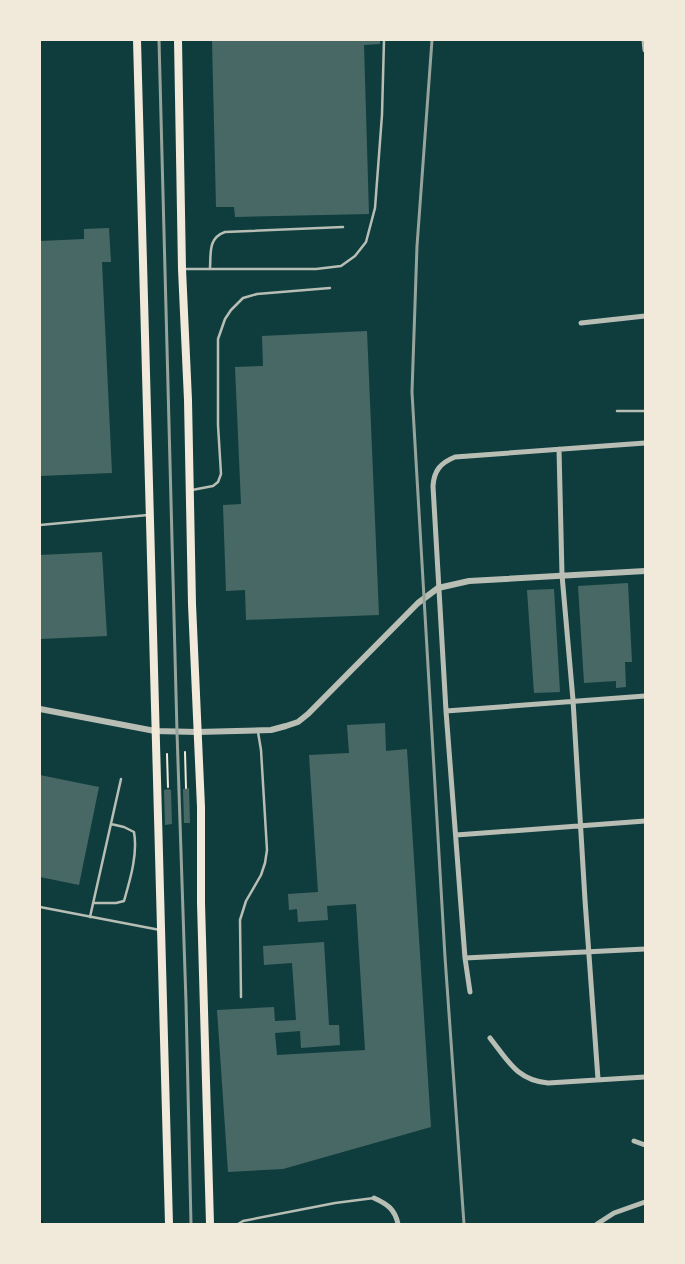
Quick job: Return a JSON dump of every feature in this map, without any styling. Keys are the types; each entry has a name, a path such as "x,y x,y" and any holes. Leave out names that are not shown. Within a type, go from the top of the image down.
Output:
{"main road":[{"path":"136,40 169,1224"},
{"path":"178,40 182,269 201,807 201,903 210,1224"}],"street":[{"path":"644,40 645,50"},
{"path":"581,323 645,316"},
{"path":"470,992 465,958 446,711 432,486 434,475 437,469 455,457 645,443"},
{"path":"559,449 562,575 573,700 598,1079"},
{"path":"40,709 155,731 271,730 298,722 308,714 418,602 438,588 469,581 645,571"},
{"path":"446,711 645,696"},
{"path":"456,835 645,821"},
{"path":"465,958 645,949"},
{"path":"490,1038 513,1068 529,1079 548,1083 645,1077"},
{"path":"634,1141 645,1145"},
{"path":"374,1198 386,1203 393,1209 398,1224"},
{"path":"597,1224 606,1217 625,1208 645,1202"},
{"path":"606,1217 607,1224"}],"lane":[{"path":"182,269 334,267 341,266 355,256 366,242 375,208 382,115 384,40"},
{"path":"210,268 211,246 218,234 225,232 343,227"},
{"path":"190,490 213,486 218,482 221,474 218,426 218,339 225,319 231,310 243,298 256,294 330,288"},
{"path":"617,411 645,411"},
{"path":"40,525 149,514"},
{"path":"240,997 240,920 246,901 261,875 267,850 258,730"},
{"path":"90,916 121,779"},
{"path":"93,903 124,902 130,880 135,840 134,832 111,824"},
{"path":"40,906 161,930"},
{"path":"238,1224 243,1221 271,1215 374,1198"}],"path":[{"path":"185,752 186,788"},
{"path":"168,754 168,789"}],"building":[{"path":"212,40 380,40 380,44 364,45 369,214 235,217 234,207 216,207"},
{"path":"109,228 111,262 102,262 112,473 40,476 40,241 84,239 84,229"},
{"path":"367,331 379,615 246,620 245,590 226,591 223,505 241,504 235,367 263,366 262,336"},
{"path":"102,552 107,636 40,639 40,555"},
{"path":"628,583 632,662 625,662 626,687 616,688 616,681 584,683 578,586"},
{"path":"554,589 560,692 534,693 527,590"},
{"path":"385,723 386,751 407,749 431,1127 283,1169 228,1172 217,1010 274,1007 275,1021 296,1020 292,963 264,965 263,946 324,942 329,1025 339,1025 340,1045 301,1048 300,1031 275,1033 277,1055 365,1050 356,904 327,906 328,920 298,922 297,909 289,910 288,894 318,892 309,755 349,753 347,725"},
{"path":"40,775 99,787 79,885 40,877"},
{"path":"189,788 190,823 184,823 183,789"},
{"path":"164,790 171,790 172,824 165,825"}],"waterway":[{"path":"40,1220 43,1224"}],"railway":[{"path":"159,40 191,1224"},
{"path":"432,40 417,246 412,392 445,957 464,1224"}]}
